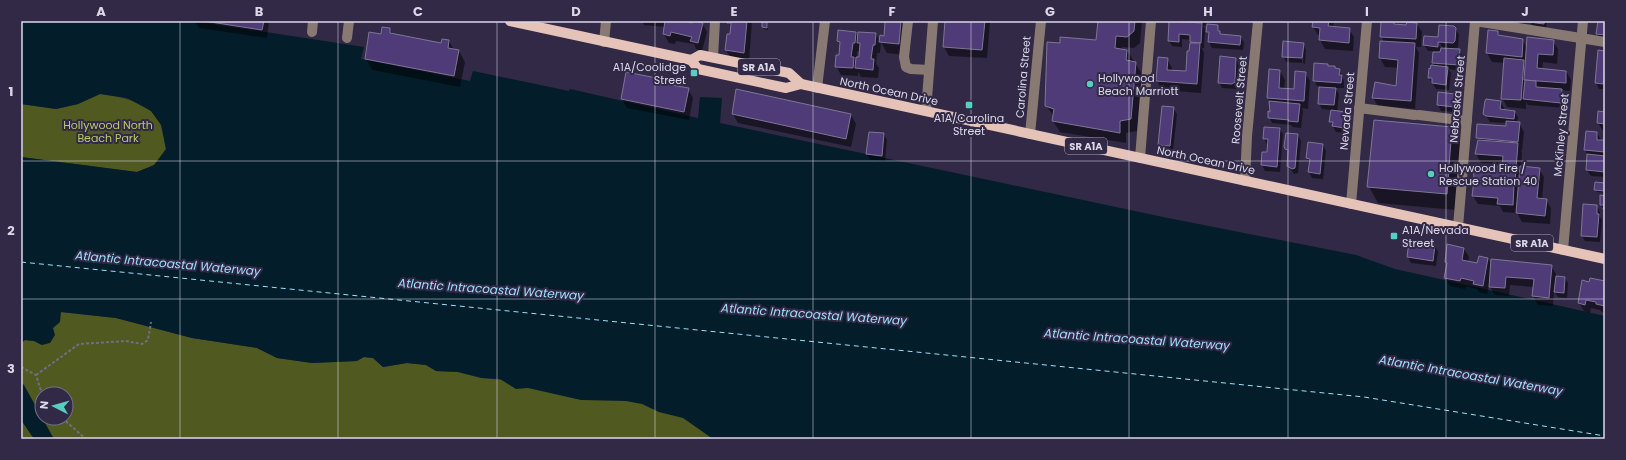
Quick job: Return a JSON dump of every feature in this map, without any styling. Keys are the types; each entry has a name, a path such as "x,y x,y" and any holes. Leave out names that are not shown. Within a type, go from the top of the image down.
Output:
{"main road":[{"name":"North Ocean Drive","path":"510,21 691,60 698,69 718,74 786,88 802,84"},
{"name":"North Ocean Drive","path":"691,60 700,54 789,73 802,84 817,88 1605,259"}],"street":[{"path":"312,32 313,21"},
{"path":"347,38 349,21"},
{"path":"604,42 606,21"},
{"path":"713,57 715,21"},
{"path":"817,88 825,21"},
{"path":"908,21 904,57 906,66 911,69 929,70"},
{"path":"926,112 933,21"},
{"name":"Carolina Street","path":"1030,134 1041,21"},
{"path":"1140,158 1151,21"},
{"name":"Roosevelt Street","path":"1245,181 1247,136 1258,21"},
{"name":"Nevada Street","path":"1351,204 1367,21"},
{"path":"1475,21 1605,42"},
{"name":"Nebraska Street","path":"1458,228 1475,21"},
{"name":"McKinley Street","path":"1563,250 1583,21"},
{"path":"1359,108 1467,121"}],"path":[{"path":"36,375 79,344 126,341 142,344 148,340 151,322"},
{"path":"21,367 36,375 39,386"},
{"path":"71,426 86,439"}],"green space":[{"name":"Hollywood North Beach Park","path":"100,94 135,102 150,110 156,117 162,127 166,149 155,165 137,172 21,157 21,104 56,109 78,104"},
{"path":"61,312 116,318 192,338 257,348 277,358 312,363 356,361 364,357 373,358 383,367 407,363 426,365 436,371 458,372 481,378 1222,439 21,439 21,343 25,340 34,341 42,345"}],"water":[{"name":"Atlantic Intracoastal Waterway","path":"21,21 192,21 364,47 361,59 470,81 473,71 569,91 570,89 698,118 700,97 722,98 720,123 1163,217 1356,255 1395,269 1605,316 1605,439 713,439 683,418 659,412 642,404 626,401 581,400 528,388 516,389 500,379 482,378 458,372 436,371 426,365 407,363 383,367 373,358 364,357 357,361 312,363 277,358 257,348 192,338 116,318 61,312 60,322 53,328 55,335 50,343 42,345 34,341 25,340 21,343 21,157 137,172 154,165 166,149 161,125 151,111 127,98 100,94 78,104 56,109 21,104"},
{"path":"21,382 34,403 34,426 47,426 54,439 34,439 21,420"}],"building":[{"path":"204,21 264,21 262,30"},
{"path":"665,21 685,21 692,23 694,21 703,23 698,43 690,41 692,37 671,32 670,36 663,34"},
{"path":"727,21 747,21 744,53 725,50 727,34 730,34 731,23 727,23"},
{"path":"762,21 767,22 767,28 762,27"},
{"path":"885,21 901,21 899,44 879,42 880,35 884,36"},
{"path":"945,21 985,21 982,50 943,47"},
{"name":"Hollywood Beach Marriott","path":"1098,21 1135,21 1134,31 1127,37 1116,36 1115,48 1127,50 1126,60 1136,62 1131,119 1120,121 1120,133 1052,121 1054,109 1045,106 1047,42 1060,43 1060,37 1096,40"},
{"path":"1169,21 1202,23 1201,43 1190,42 1190,35 1179,34 1179,42 1168,41"},
{"path":"1313,21 1329,21 1328,26 1350,28 1349,43 1319,40 1320,28 1312,27"},
{"path":"1381,21 1394,21 1394,24 1406,25 1407,22 1417,23 1416,39 1380,37"},
{"path":"1544,21 1544,24 1529,22"},
{"path":"1598,21 1605,21 1605,35 1596,34"},
{"path":"1207,24 1218,25 1218,31 1220,31 1220,34 1241,36 1240,45 1208,42 1209,32 1206,32"},
{"path":"1439,25 1454,26 1456,28 1455,41 1453,43 1438,42 1438,47 1423,45 1424,36 1438,37"},
{"path":"382,27 390,28 390,33 441,43 442,39 449,40 448,48 459,50 454,76 365,59 369,32 381,34"},
{"path":"838,30 856,32 851,57 854,57 853,68 835,67 836,55 839,55 840,42 837,41"},
{"path":"1488,30 1498,31 1498,35 1523,39 1522,57 1486,53"},
{"path":"858,32 876,33 875,45 873,45 871,59 874,59 873,70 855,68 856,57 859,57 860,43 857,43"},
{"path":"1527,37 1554,40 1553,55 1538,54 1537,68 1566,71 1566,83 1524,80"},
{"path":"1283,41 1304,43 1302,58 1282,57"},
{"path":"1380,41 1415,43 1411,101 1372,98 1375,82 1396,86 1398,60 1379,58"},
{"path":"1190,43 1200,43 1197,84 1156,81 1158,57 1168,58 1167,70 1186,71 1187,51 1189,51"},
{"path":"1441,48 1460,49 1459,65 1432,63 1433,52 1440,52"},
{"path":"1598,50 1605,51 1605,76 1603,84 1595,83"},
{"path":"1220,56 1236,58 1235,82 1232,84 1218,83"},
{"path":"1504,58 1524,60 1521,100 1501,99"},
{"path":"1314,63 1328,64 1328,66 1335,66 1335,68 1340,69 1339,75 1342,75 1341,83 1313,81"},
{"path":"1431,65 1448,67 1446,85 1432,83 1432,78 1428,78 1429,68 1430,69"},
{"path":"1269,69 1280,70 1279,88 1294,89 1295,71 1306,72 1304,101 1267,98"},
{"path":"626,72 672,81 671,85 689,88 684,112 621,99"},
{"path":"1525,80 1536,81 1536,87 1562,89 1561,103 1523,99"},
{"path":"1319,87 1336,88 1334,105 1318,104"},
{"path":"736,89 851,114 846,139 732,114"},
{"path":"1438,92 1455,94 1454,107 1437,105"},
{"path":"1486,99 1501,101 1500,109 1515,111 1514,119 1486,116 1483,114"},
{"path":"1269,101 1300,104 1298,122 1268,118 1268,111 1270,112"},
{"path":"1162,106 1174,107 1170,146 1158,145"},
{"path":"1331,110 1346,112 1344,128 1332,126 1333,122 1329,122"},
{"path":"1598,111 1605,112 1605,124 1597,123"},
{"path":"1374,120 1452,127 1447,194 1367,187"},
{"path":"1506,121 1520,122 1518,142 1476,138 1477,124 1506,126"},
{"path":"1264,127 1280,128 1277,167 1261,165 1262,152 1267,152 1268,139 1263,139"},
{"path":"1586,131 1597,132 1597,140 1605,140 1605,152 1584,150"},
{"path":"869,132 884,133 882,156 866,154"},
{"path":"1286,133 1298,134 1295,168 1292,169 1287,166 1288,150 1285,149 1284,146"},
{"path":"1478,140 1518,143 1515,182 1474,179 1473,165 1502,167 1503,156 1475,154"},
{"path":"1308,142 1323,144 1320,174 1308,172 1310,159 1306,158"},
{"path":"1587,154 1605,156 1605,172 1586,170"},
{"path":"1520,166 1540,168 1537,198 1547,199 1545,216 1516,213"},
{"path":"1474,181 1514,184 1513,205 1497,204 1498,198 1472,196"},
{"path":"1595,182 1605,183 1605,191 1594,190"},
{"path":"1600,195 1605,196 1605,209 1603,209 1604,205 1600,205"},
{"path":"1583,204 1597,205 1597,214 1599,214 1597,237 1581,236"},
{"path":"1409,241 1435,245 1433,261 1407,257"},
{"path":"1447,244 1464,248 1462,260 1477,263 1479,256 1488,258 1483,286 1473,284 1474,281 1461,278 1460,281 1444,278 1447,263 1445,262"},
{"path":"1491,259 1552,265 1549,298 1532,296 1534,279 1506,277 1505,288 1489,287"},
{"path":"1556,276 1565,277 1564,293 1554,292"},
{"path":"1590,278 1605,281 1605,306 1586,300 1585,305 1578,303 1582,280 1589,282"}],"ferry route":[{"path":"21,262 1364,397 1605,436"}],"place":[{"name":"A1A/Coolidge Street","path":"694,73"},
{"name":"Hollywood Beach Marriott","path":"1090,84"},
{"name":"A1A/Carolina Street","path":"969,105"},
{"name":"Hollywood Fire / Rescue Station 40","path":"1431,174"},
{"name":"A1A/Nevada Street","path":"1394,236"}]}
